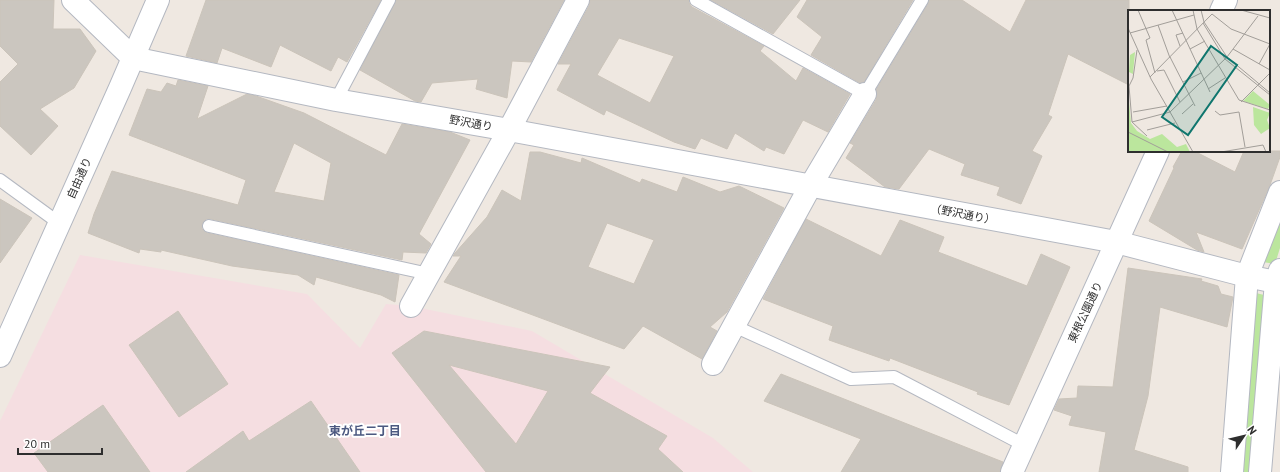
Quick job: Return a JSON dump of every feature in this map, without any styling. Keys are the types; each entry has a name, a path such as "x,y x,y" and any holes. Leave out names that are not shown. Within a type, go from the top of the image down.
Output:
{"street":[{"path":"73,0 133,58"},
{"name":"自由通り","path":"0,356 158,0"},
{"path":"411,306 509,130 578,0"},
{"path":"1221,10 1226,0"},
{"name":"野沢通り","path":"133,58 336,100 811,185"},
{"path":"713,364 811,185 865,94"},
{"name":"東根公園通り","path":"1012,472 1158,152"},
{"name":"（野沢通り）","path":"811,185 1116,242 1247,276 1279,279"},
{"path":"1232,472 1247,276 1280,192"},
{"path":"1260,472 1279,279"}],"lane":[{"path":"336,100 389,0"},
{"path":"696,0 865,94 922,0"},
{"path":"0,180 59,223"},
{"path":"209,226 429,274"},
{"path":"734,326 852,379 894,377 1024,445"}],"shaded area":[{"path":"80,255 307,294 360,348 386,304 411,306 532,331 713,438 753,472 0,472 0,421"}],"green space":[{"path":"1280,210 1280,248 1275,264 1263,262"},
{"path":"1256,293 1268,296 1251,472 1239,472"}],"building":[{"path":"0,0 54,0 53,29 80,29 96,51 74,88 40,109 58,126 31,155 0,126 0,82 18,64 0,46"},
{"path":"206,0 381,0 347,62 338,57 331,71 280,45 271,67 222,48 217,63 186,56"},
{"path":"396,0 564,0 531,62 512,61 507,98 476,89 478,79 432,83 421,102 415,101 360,70"},
{"path":"590,0 689,0 692,7 764,46 760,51 796,81 803,68 850,94 828,132 803,120 784,154 766,147 764,151 735,133 727,149 701,138 695,149 674,142 606,110 604,115 557,90 571,64 558,64 589,6","holes":["619,38 674,56 650,103 597,75"]},
{"path":"711,0 800,0 773,34"},
{"path":"807,0 913,0 864,82 860,83 811,55 822,37 797,17"},
{"path":"929,0 962,0 1010,32 1026,0 1129,0 1128,84 1068,54 1048,115 1052,117 1032,151 1042,156 1021,204 997,195 1000,187 961,175 965,164 929,149 899,189 885,187 846,158 854,145 850,143 876,100 876,90"},
{"path":"178,80 208,86 197,119 247,94 304,113 386,155 402,124 450,132 470,140 419,234 431,244 426,253 403,252 402,260 211,219 206,219 202,224 202,229 207,233 399,275 395,302 381,295 316,277 314,285 298,275 232,266 161,250 161,252 140,249 139,253 88,233 94,214 112,171 238,205 246,180 129,135 147,89 161,92 167,83 176,86","holes":["294,143 331,163 324,201 274,192"]},
{"path":"1280,151 1280,157 1270,185 1242,249 1196,232 1204,252 1197,250 1149,221 1174,168 1173,167 1181,152 1196,152 1235,172 1244,152"},
{"path":"530,152 540,152 581,163 582,158 640,183 642,179 677,192 683,177 720,192 739,186 784,208 727,312 710,327 717,331 702,359 643,326 624,349 444,282 461,256 453,256 487,217 502,190 521,201","holes":["607,223 654,240 634,284 588,267"]},
{"path":"0,199 32,218 0,263"},
{"path":"806,219 881,256 900,220 944,237 938,252 1027,286 1041,254 1070,267 1009,405 977,394 978,392 890,358 889,361 829,340 833,326 763,299"},
{"path":"1128,268 1202,279 1201,281 1218,286 1221,294 1233,297 1227,327 1160,307 1148,396 1134,450 1188,467 1188,472 1099,472 1106,432 1069,425 1072,416 1054,410 1059,399 1077,398 1078,386 1113,387"},
{"path":"178,311 228,384 179,417 129,345"},
{"path":"424,331 610,367 590,393 667,436 658,449 683,472 486,472 392,353","holes":["449,365 548,391 516,444"]},
{"path":"781,374 1003,462 1000,472 841,472 861,439 764,401"},
{"path":"311,401 360,472 186,472 243,431 249,441"},
{"path":"103,405 150,472 48,472 34,453"}],"district":[{"name":"東が丘二丁目","path":"365,430"}]}
